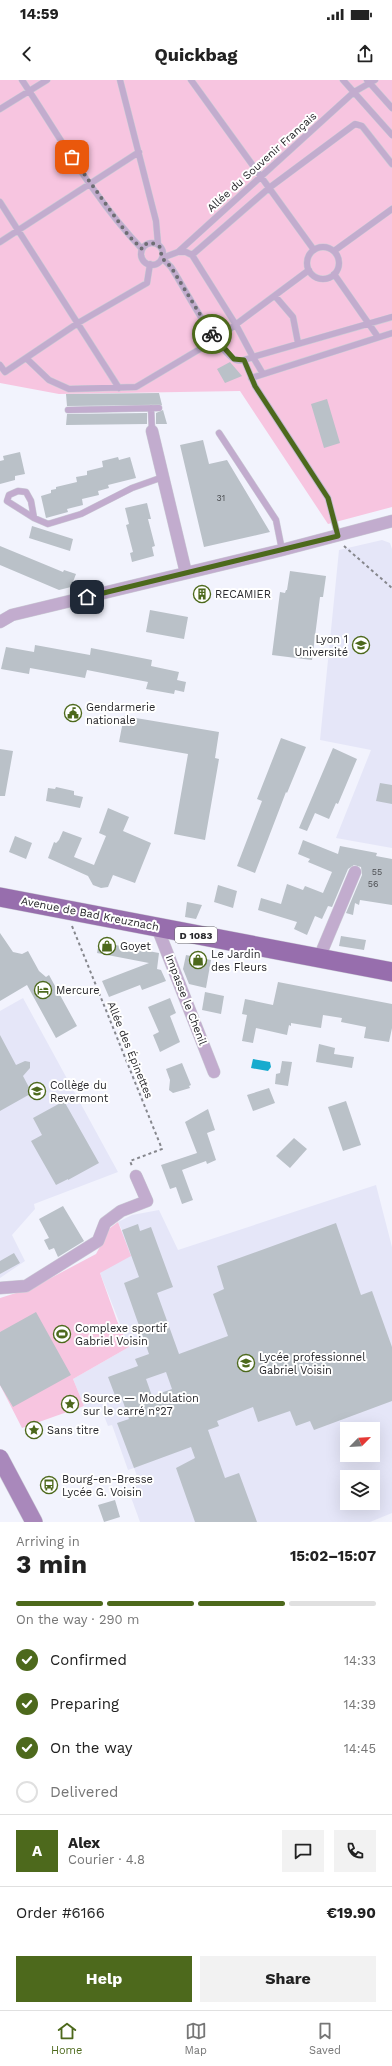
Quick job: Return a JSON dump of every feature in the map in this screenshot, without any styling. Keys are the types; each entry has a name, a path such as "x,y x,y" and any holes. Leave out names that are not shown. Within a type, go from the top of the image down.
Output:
{"main road":[{"name":"Avenue de Bad Kreuznach","path":"0,897 392,972"},
{"path":"0,1458 34,1522"}],"street":[{"path":"152,431 186,573"},
{"path":"0,622 12,615 282,550 341,541 392,521"},
{"path":"319,958 355,872"},
{"name":"Impasse le Chenil","path":"157,927 214,1072"},
{"path":"0,1288 26,1286 98,1241 105,1223 121,1211 147,1200 136,1176"}],"lane":[{"path":"22,80 90,184 128,235 142,249 142,259 150,264 157,263 162,258 162,249 158,244 156,221 120,80"},
{"path":"0,110 47,80"},
{"path":"191,80 314,250"},
{"path":"343,80 392,135"},
{"path":"371,81 392,108"},
{"name":"Allée du Souvenir Français","path":"162,258 178,252 354,92 371,81"},
{"path":"192,255 269,188 358,123 392,164"},
{"path":"0,242 139,152"},
{"path":"0,202 119,388"},
{"path":"334,251 392,209"},
{"path":"142,249 149,243 158,244"},
{"path":"326,247 334,251 339,263 334,274 329,278 318,278 309,270 308,257 314,250 326,247"},
{"path":"178,252 186,252 192,255 236,325 263,374"},
{"path":"162,258 171,267 215,340 234,359 244,360 298,343 392,317"},
{"path":"0,365 2,372 26,358 78,323 147,283 150,264"},
{"path":"26,358 49,380 69,389 136,387 215,340 309,270"},
{"path":"334,274 370,323 378,337"},
{"path":"275,296 294,317 298,343"},
{"path":"251,378 392,333"},
{"path":"244,360 251,378 328,498 341,541"},
{"path":"152,408 152,431"},
{"path":"68,410 159,408"},
{"path":"219,434 276,520 282,550"},
{"path":"34,518 31,501 26,492 18,491 9,495 7,501 34,518 48,524 62,521 132,488 163,477"}],"path":[{"path":"341,541 392,588"},
{"name":"Allée des Épinettes","path":"66,910 162,1149 130,1161 136,1176"}],"shaded area":[{"path":"0,80 392,80 392,507 328,524 240,391 59,394 0,383"},
{"name":"Lyon 1 Université","path":"382,540 390,543 392,549 392,848 336,838 371,750 320,740 339,550"},
{"name":"Collège du Revermont","path":"23,998 118,1172 34,1204 35,1209 12,1235 25,1261 0,1278 0,1011"},
{"name":"Lycée professionnel Gabriel Voisin","path":"376,1185 392,1247 392,1513 370,1522 140,1522 128,1489 140,1484 134,1468 128,1470 112,1425 108,1426 101,1408 87,1413 73,1379 129,1347 100,1273 122,1230 118,1222 132,1215 159,1210 178,1250"},
{"name":"Complexe sportif Gabriel Voisin","path":"118,1222 131,1256 100,1273 117,1321 129,1347 73,1379 84,1406 22,1428 0,1385 0,1298 32,1288 96,1254 110,1228"}],"water":[{"path":"253,1059 270,1062 271,1067 268,1071 251,1068"}],"building":[{"path":"230,362 242,376 225,383 217,369"},
{"path":"159,393 162,405 67,406 66,394"},
{"path":"327,399 340,443 324,448 311,404"},
{"path":"163,410 167,424 156,424 156,413"},
{"path":"147,413 147,424 66,425 67,414"},
{"path":"203,440 209,464 227,460 270,532 204,547 180,445"},
{"path":"20,452 25,474 15,476 15,480 0,484 0,461 4,460 3,456"},
{"path":"118,457 119,460 130,457 136,478 108,485 109,488 98,491 99,495 82,499 83,505 67,509 68,512 46,518 41,496 51,493 51,490 56,489 56,487 77,482 76,477 87,475 87,471 103,467 102,461"},
{"path":"147,503 151,519 148,519 155,546 152,547 154,556 132,562 130,553 133,552 126,525 129,524 125,508"},
{"path":"32,526 73,539 70,551 29,538"},
{"path":"0,546 63,572 64,570 76,574 71,587 59,590 0,565"},
{"path":"290,571 326,576 323,597 320,597 312,660 272,655 280,592 285,593 287,590"},
{"path":"150,610 188,617 184,639 146,632"},
{"path":"35,645 90,655 91,648 152,660 151,666 179,672 177,680 186,682 184,692 175,690 174,694 146,689 148,682 87,670 85,678 30,668 29,674 1,669 6,647 34,652"},
{"path":"124,716 219,732 215,758 219,759 205,840 174,834 188,754 119,742"},
{"path":"281,738 306,747 287,793 286,792 255,873 237,866 262,801 257,799"},
{"path":"333,748 357,759 338,804 336,803 329,819 315,813 307,831 299,828"},
{"path":"0,749 13,751 5,796 0,796"},
{"path":"380,783 392,785 392,804 376,801"},
{"path":"56,787 74,791 74,795 83,797 80,808 46,801 48,788 55,789"},
{"path":"108,808 129,817 123,831 151,843 135,883 113,875 108,887 101,888 93,885 88,876 48,858 54,842 56,843 59,840 63,831 82,838 74,857 94,865 106,836 99,833"},
{"path":"15,836 32,843 26,859 9,852"},
{"path":"303,840 338,854 340,846 377,853 376,856 392,859 392,905 360,900 359,905 355,903 353,915 346,913 362,875 361,867 354,865 348,869 332,907 328,906 322,919 315,916 307,935 294,929 297,922 258,910 261,898 281,904 287,884 303,890 305,886 323,893 332,872 308,862 310,859 298,854"},
{"path":"218,885 237,891 233,908 214,902"},
{"path":"187,902 202,905 196,919 185,917"},
{"name":"Mercure","path":"0,933 13,952 22,954 28,951 39,971 46,977 49,975 77,1026 56,1038 27,985 0,1001"},
{"path":"341,936 366,940 364,950 339,946"},
{"path":"99,942 159,953 157,969 161,970 166,981 142,990 140,985 109,997 102,981 149,963 97,953"},
{"path":"186,955 211,960 206,988 189,984 183,969"},
{"path":"278,982 392,1004 392,1028 389,1042 364,1038 366,1027 341,1022 342,1018 323,1015 321,1028 291,1023 291,1026 289,1025 287,1035 256,1028 253,1043 242,1041 247,1015 242,1014 245,999 273,1005"},
{"path":"205,992 224,996 221,1014 202,1010"},
{"path":"170,998 176,1013 170,1016 180,1042 160,1052 153,1035 159,1032 148,1007"},
{"path":"0,1035 16,1065 25,1061 30,1062 30,1068 23,1076 32,1093 0,1111"},
{"path":"319,1044 335,1048 334,1054 354,1057 352,1068 316,1062"},
{"path":"282,1061 292,1062 288,1086 275,1084 276,1074 280,1073"},
{"path":"182,1063 191,1085 189,1086 190,1088 173,1093 169,1090 170,1080 166,1069"},
{"path":"269,1088 275,1103 253,1111 247,1095"},
{"path":"64,1101 99,1163 56,1185 31,1141 42,1135 33,1118"},
{"path":"346,1101 361,1145 343,1151 328,1107"},
{"path":"208,1109 215,1130 207,1133 216,1160 207,1164 206,1161 182,1170 193,1200 182,1204 176,1187 170,1189 161,1165 197,1153 185,1122"},
{"path":"294,1138 307,1149 290,1168 276,1156"},
{"path":"63,1206 84,1241 58,1257 54,1248 49,1250 44,1240 49,1238 39,1219"},
{"path":"336,1223 361,1295 372,1291 392,1347 392,1401 314,1430 310,1421 296,1426 290,1411 258,1422 253,1407 217,1421 219,1426 208,1430 225,1478 239,1473 257,1522 195,1522 176,1468 195,1458 191,1447 134,1468 117,1423 129,1419 121,1396 116,1398 108,1377 138,1366 135,1359 149,1354 124,1283 139,1277 122,1230 138,1224 140,1231 151,1227 173,1287 157,1293 179,1354 228,1336 213,1294 224,1289 217,1266","holes":["166,1372 172,1389 152,1396 146,1379"]},
{"path":"14,1253 20,1263 0,1274 0,1261"},
{"path":"36,1312 71,1375 13,1407 0,1385 0,1332"},
{"path":"115,1500 120,1517 104,1522 98,1505"}],"way so far":[{"path":"72,157 128,235 142,249 149,243 158,244 162,249 162,258 171,267 212,334"}],"place":[{"name":"RECAMIER","path":"202,594"},
{"name":"Lyon 1 Université","path":"361,645"},
{"name":"Gendarmerie nationale","path":"73,713"},
{"name":"Goyet","path":"107,946"},
{"name":"Le Jardin des Fleurs","path":"198,960"},
{"name":"Mercure","path":"43,990"},
{"name":"Collège du Revermont","path":"37,1091"},
{"name":"Complexe sportif Gabriel Voisin","path":"62,1334"},
{"name":"Lycée professionnel Gabriel Voisin","path":"246,1363"},
{"name":"Source — Modulation sur le carré n°27","path":"70,1404"},
{"name":"Sans titre","path":"34,1430"},
{"name":"Bourg-en-Bresse Lycée G. Voisin","path":"49,1485"}],"route":[{"path":"87,597 338,536 328,498 255,386 244,360 238,361 234,359 215,340 212,334"}]}
